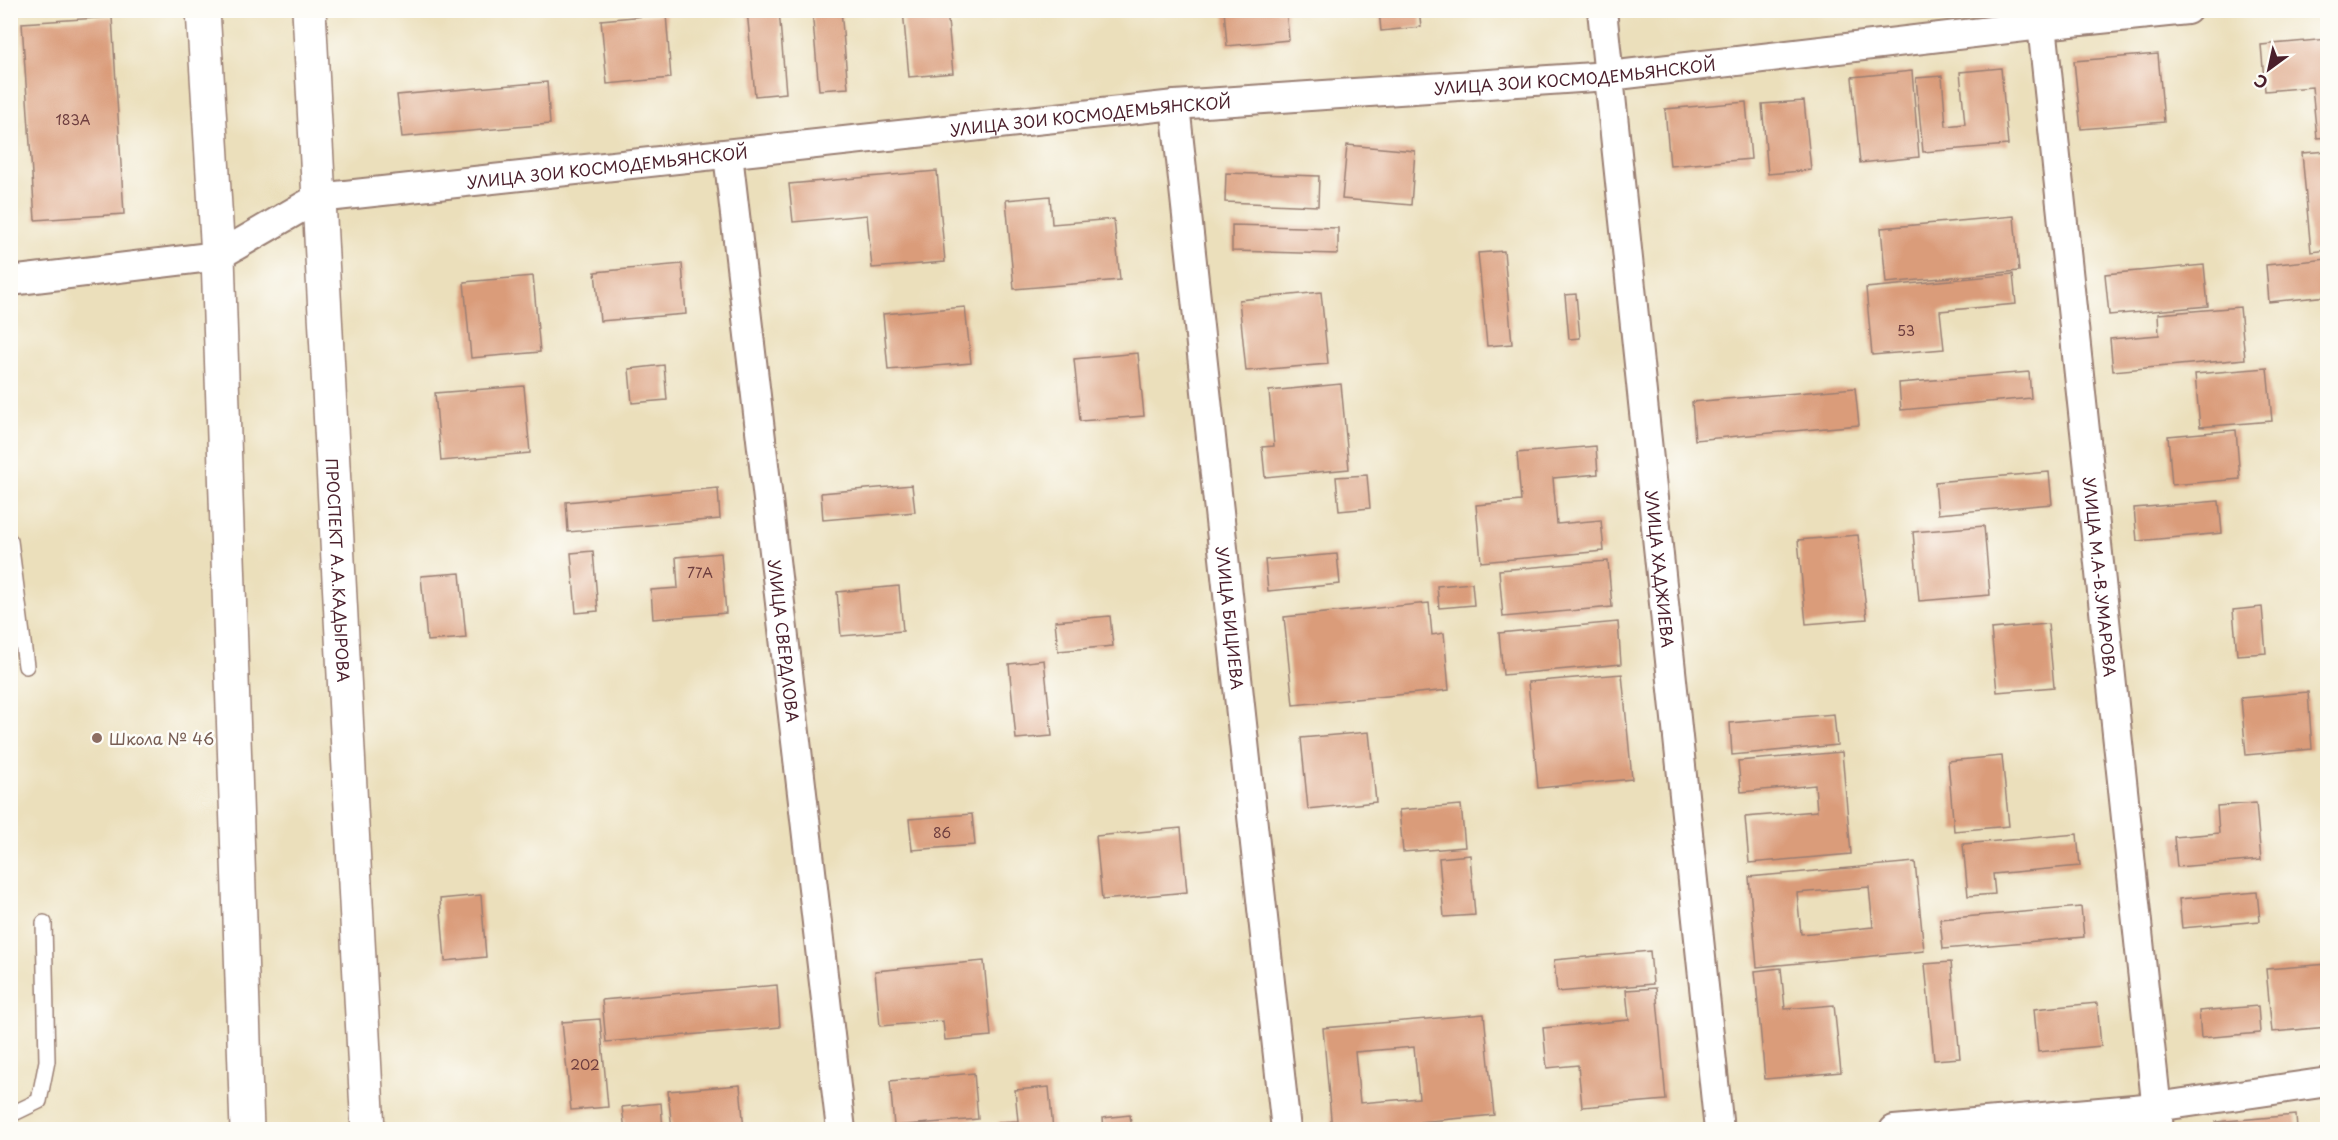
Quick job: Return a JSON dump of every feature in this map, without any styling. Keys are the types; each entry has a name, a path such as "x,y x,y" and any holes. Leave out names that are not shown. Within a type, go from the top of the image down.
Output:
{"street":[{"path":"203,10 218,256 247,1130"},
{"name":"ПРОСПЕКТ А.А.КАДЫРОВА","path":"309,10 368,1130"},
{"name":"УЛИЦА ХАДЖИЕВА","path":"1602,10 1719,1130"},
{"name":"УЛИЦА ЗОИ КОСМОДЕМЬЯНСКОЙ","path":"10,280 218,256 318,198 1175,105 1609,76 2187,10"},
{"name":"УЛИЦА М.А-В.УМАРОВА","path":"2042,25 2158,1118"},
{"name":"УЛИЦА БИЦИЕВА","path":"1175,105 1286,1130"},
{"name":"УЛИЦА СВЕРДЛОВА","path":"728,154 841,1130"},
{"path":"1894,1130 2158,1118 2328,1082"}],"lane":[{"path":"10,541 26,666"},
{"path":"10,1114 39,1101 47,1061 44,923"}],"building":[{"path":"747,10 779,10 786,93 755,96"},
{"path":"812,10 841,10 848,88 819,90"},
{"path":"903,10 947,10 953,73 909,77"},
{"path":"1224,10 1286,10 1289,40 1227,46"},
{"path":"1379,10 1419,10 1421,27 1381,31"},
{"path":"666,14 671,78 607,84 601,20"},
{"path":"112,17 124,214 35,220 22,23"},
{"path":"2328,39 2328,137 2317,138 2312,87 2265,91 2261,45"},
{"path":"2158,54 2164,122 2081,129 2074,61"},
{"path":"2001,68 2008,145 1923,152 1916,78 1942,76 1946,126 1965,124 1960,72"},
{"path":"1912,71 1919,157 1860,163 1852,77"},
{"path":"547,82 550,124 402,137 397,95"},
{"path":"1804,101 1811,170 1768,174 1762,104"},
{"path":"1746,102 1751,159 1670,166 1665,109"},
{"path":"1347,145 1415,151 1411,205 1342,199"},
{"path":"2328,151 2328,250 2311,252 2302,153"},
{"path":"937,171 945,262 872,268 867,215 793,222 789,184"},
{"path":"1226,173 1319,176 1318,206 1225,202"},
{"path":"1050,196 1052,224 1114,219 1120,280 1014,289 1006,200"},
{"path":"2014,216 2019,271 1886,283 1881,228"},
{"path":"1232,225 1338,228 1338,254 1232,251"},
{"path":"1504,251 1512,344 1487,346 1478,253"},
{"path":"2328,259 2328,296 2269,302 2266,265"},
{"path":"682,264 686,314 600,321 595,272"},
{"path":"2204,265 2208,306 2109,315 2105,274"},
{"path":"2013,274 2016,304 1940,311 1944,349 1872,355 1866,288"},
{"path":"533,276 540,352 471,358 464,282"},
{"path":"1321,292 1328,364 1246,371 1239,300"},
{"path":"1576,294 1580,338 1569,339 1565,295"},
{"path":"965,307 971,363 888,370 883,314"},
{"path":"2240,307 2245,359 2113,371 2110,339 2159,335 2158,314"},
{"path":"1138,353 1144,416 1080,421 1074,359"},
{"path":"664,365 667,400 632,403 629,369"},
{"path":"2267,368 2272,421 2200,427 2195,374"},
{"path":"2029,372 2031,398 1901,410 1899,383"},
{"path":"1341,384 1349,469 1265,477 1262,447 1274,446 1269,391"},
{"path":"524,386 530,453 441,461 435,393"},
{"path":"1855,388 1859,425 1695,440 1692,402"},
{"path":"2236,430 2240,479 2172,485 2168,436"},
{"path":"1596,446 1598,474 1553,478 1557,524 1601,520 1604,551 1481,562 1476,505 1521,501 1517,453"},
{"path":"2049,472 2052,504 1938,514 1935,482"},
{"path":"1367,475 1370,508 1339,511 1336,477"},
{"path":"912,485 915,512 823,520 821,493"},
{"path":"718,488 720,519 568,532 566,502"},
{"path":"2219,501 2222,533 2137,541 2134,508"},
{"path":"1984,526 1990,595 1919,601 1913,532"},
{"path":"1858,535 1867,619 1806,624 1798,540"},
{"path":"593,551 598,611 576,613 571,553"},
{"path":"721,553 726,613 653,619 651,590 678,588 676,557"},
{"path":"1337,554 1340,584 1268,591 1265,560"},
{"path":"1608,561 1612,607 1503,617 1499,570"},
{"path":"460,573 466,638 427,641 421,576"},
{"path":"1472,583 1474,605 1439,608 1437,586"},
{"path":"899,586 903,631 841,636 837,592"},
{"path":"1429,603 1432,635 1444,633 1449,690 1293,705 1284,617"},
{"path":"2262,607 2266,653 2237,655 2233,610"},
{"path":"1110,616 1113,646 1058,651 1055,621"},
{"path":"1618,622 1621,664 1503,675 1499,633"},
{"path":"2048,624 2054,687 1997,692 1991,629"},
{"path":"1044,660 1052,736 1016,739 1009,664"},
{"path":"1622,674 1632,779 1538,788 1528,682"},
{"path":"2308,692 2312,749 2246,755 2241,698"},
{"path":"1834,714 1837,745 1732,755 1730,723"},
{"path":"1369,732 1376,802 1308,809 1301,738"},
{"path":"1842,752 1851,854 1749,863 1745,817 1817,811 1815,785 1741,792 1738,761"},
{"path":"2002,756 2009,826 1954,831 1948,761"},
{"path":"2256,803 2261,860 2177,867 2174,837 2219,833 2217,806"},
{"path":"1461,805 1465,847 1403,852 1399,810"},
{"path":"972,814 975,845 912,850 909,819"},
{"path":"1181,828 1187,892 1102,900 1096,836"},
{"path":"2077,834 2080,866 1993,874 1995,894 1968,896 1963,844"},
{"path":"1470,855 1475,915 1444,917 1439,858"},
{"path":"1915,862 1924,951 1757,967 1749,877","holes":["1869,887 1873,927 1801,934 1797,893"]},
{"path":"2257,892 2260,921 2182,928 2179,899"},
{"path":"481,895 486,957 445,961 440,899"},
{"path":"2081,907 2084,937 1943,949 1940,919"},
{"path":"1650,951 1653,984 1557,992 1554,960"},
{"path":"984,961 991,1036 945,1040 943,1021 880,1026 875,971"},
{"path":"1951,962 1960,1058 1934,1060 1925,964"},
{"path":"2328,964 2328,1027 2272,1032 2266,969"},
{"path":"1781,968 1785,1009 1834,1005 1841,1072 1765,1079 1755,971"},
{"path":"777,985 780,1027 606,1042 602,1000"},
{"path":"1656,988 1666,1100 1582,1107 1578,1065 1547,1068 1543,1028 1629,1020 1626,990"},
{"path":"2097,1003 2101,1046 2038,1052 2034,1009"},
{"path":"2258,1006 2260,1033 2201,1038 2199,1011"},
{"path":"1484,1014 1494,1115 1420,1122 1421,1130 1332,1130 1323,1028","holes":["1414,1047 1419,1098 1360,1103 1355,1052"]},
{"path":"600,1019 608,1107 571,1110 562,1022"},
{"path":"974,1073 978,1119 894,1126 890,1081"},
{"path":"740,1085 744,1130 672,1130 668,1091"},
{"path":"1049,1087 1053,1130 998,1130 998,1122 1018,1121 1015,1090"},
{"path":"661,1103 663,1130 625,1130 622,1107"},
{"path":"1130,1115 1132,1130 1104,1130 1103,1118"},
{"path":"2296,1115 2297,1130 2216,1130 2216,1122"}],"place":[{"name":"Школа № 46","path":"97,738"}]}
